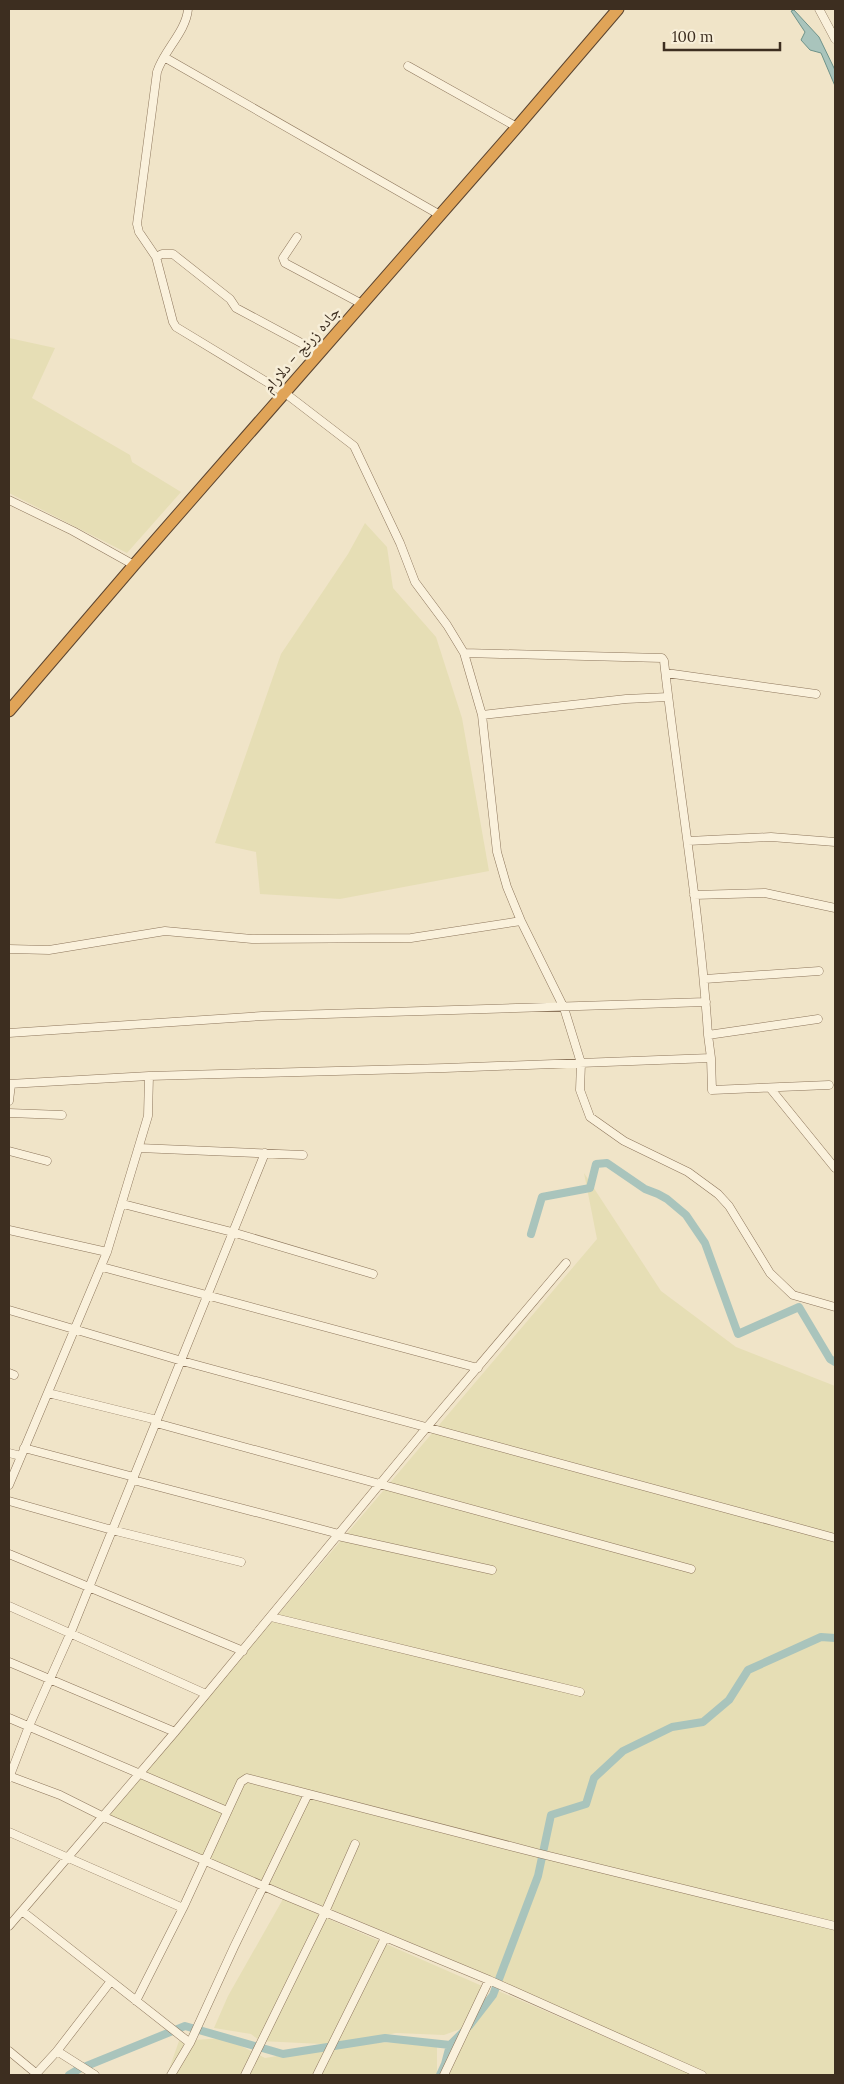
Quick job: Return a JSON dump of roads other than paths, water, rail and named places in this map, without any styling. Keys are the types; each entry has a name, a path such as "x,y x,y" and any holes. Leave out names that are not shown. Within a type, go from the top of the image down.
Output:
{"highway":[{"name":"جاده زرنج - دلارام","path":"9,711 134,565 518,127 618,9"}],"street":[{"path":"188,9 184,24 164,56 157,72 137,224 139,232 156,257 171,317 176,327 285,393 354,446 400,543 415,582 447,625 464,653 482,715 497,852 507,887 521,921 564,1008 581,1062 580,1090 590,1117 624,1141 688,1172 718,1194 729,1206 770,1273 793,1295 835,1307"},
{"path":"819,9 835,40"},
{"path":"164,56 440,215"},
{"path":"408,66 518,127"},
{"path":"297,238 283,258 285,263 362,304"},
{"path":"156,257 162,254 173,254 230,299 236,308 320,353"},
{"path":"9,500 73,531 134,565"},
{"path":"464,653 662,658 666,673 705,979 712,1090 829,1085"},
{"path":"666,673 816,694"},
{"path":"482,715 626,699 668,697"},
{"path":"688,841 771,837 835,842"},
{"path":"694,895 764,893 835,908"},
{"path":"9,950 49,950 165,931 252,939 411,938 521,921"},
{"path":"705,979 819,971"},
{"path":"9,1033 262,1016 564,1008 706,1002"},
{"path":"708,1035 818,1019"},
{"path":"9,1101 10,1084 148,1076 711,1058"},
{"path":"9,1485 102,1267 123,1204 148,1116 148,1076"},
{"path":"770,1088 834,1162"},
{"path":"9,1113 62,1115"},
{"path":"139,1148 303,1156"},
{"path":"9,1151 47,1161"},
{"path":"265,1153 71,1632 28,1726 9,1777 60,1795 104,1817 385,1938 489,1980 702,2075"},
{"path":"123,1204 232,1232 373,1274"},
{"path":"9,1230 107,1252"},
{"path":"9,1926 176,1732 427,1427 566,1263"},
{"path":"102,1267 478,1368"},
{"path":"9,1310 182,1361 835,1538"},
{"path":"48,1393 691,1568"},
{"path":"24,1448 338,1535 492,1570"},
{"path":"9,1453 21,1456"},
{"path":"9,1500 112,1530 241,1562"},
{"path":"9,1554 243,1651"},
{"path":"9,1606 71,1632 206,1694"},
{"path":"271,1617 580,1692"},
{"path":"9,1662 176,1732"},
{"path":"9,1718 227,1811"},
{"path":"136,2000 183,1908 241,1782 247,1778 536,1854 835,1926"},
{"path":"183,2075 172,2073 190,2043 308,1794"},
{"path":"9,1832 183,1908"},
{"path":"245,2075 325,1912 354,1844"},
{"path":"22,1911 190,2043"},
{"path":"317,2075 385,1938"},
{"path":"444,2075 489,1980"},
{"path":"9,2052 37,2075 111,1981"},
{"path":"56,2052 95,2075"}],"water":[{"path":"794,10 819,37 835,70 835,86 821,53 810,50 801,40 805,32 791,11"}],"waterway":[{"path":"531,1234 542,1197 590,1188 596,1164 607,1163 645,1189 667,1199 686,1215 705,1243 738,1334 799,1307 830,1359 835,1362"},
{"path":"440,2075 450,2045 469,2026 493,1995 538,1876 551,1815 586,1804 594,1778 623,1751 672,1727 703,1722 729,1700 748,1670 821,1637 835,1638"},
{"path":"69,2075 79,2069 185,2026 283,2054 385,2038 450,2045"}]}
